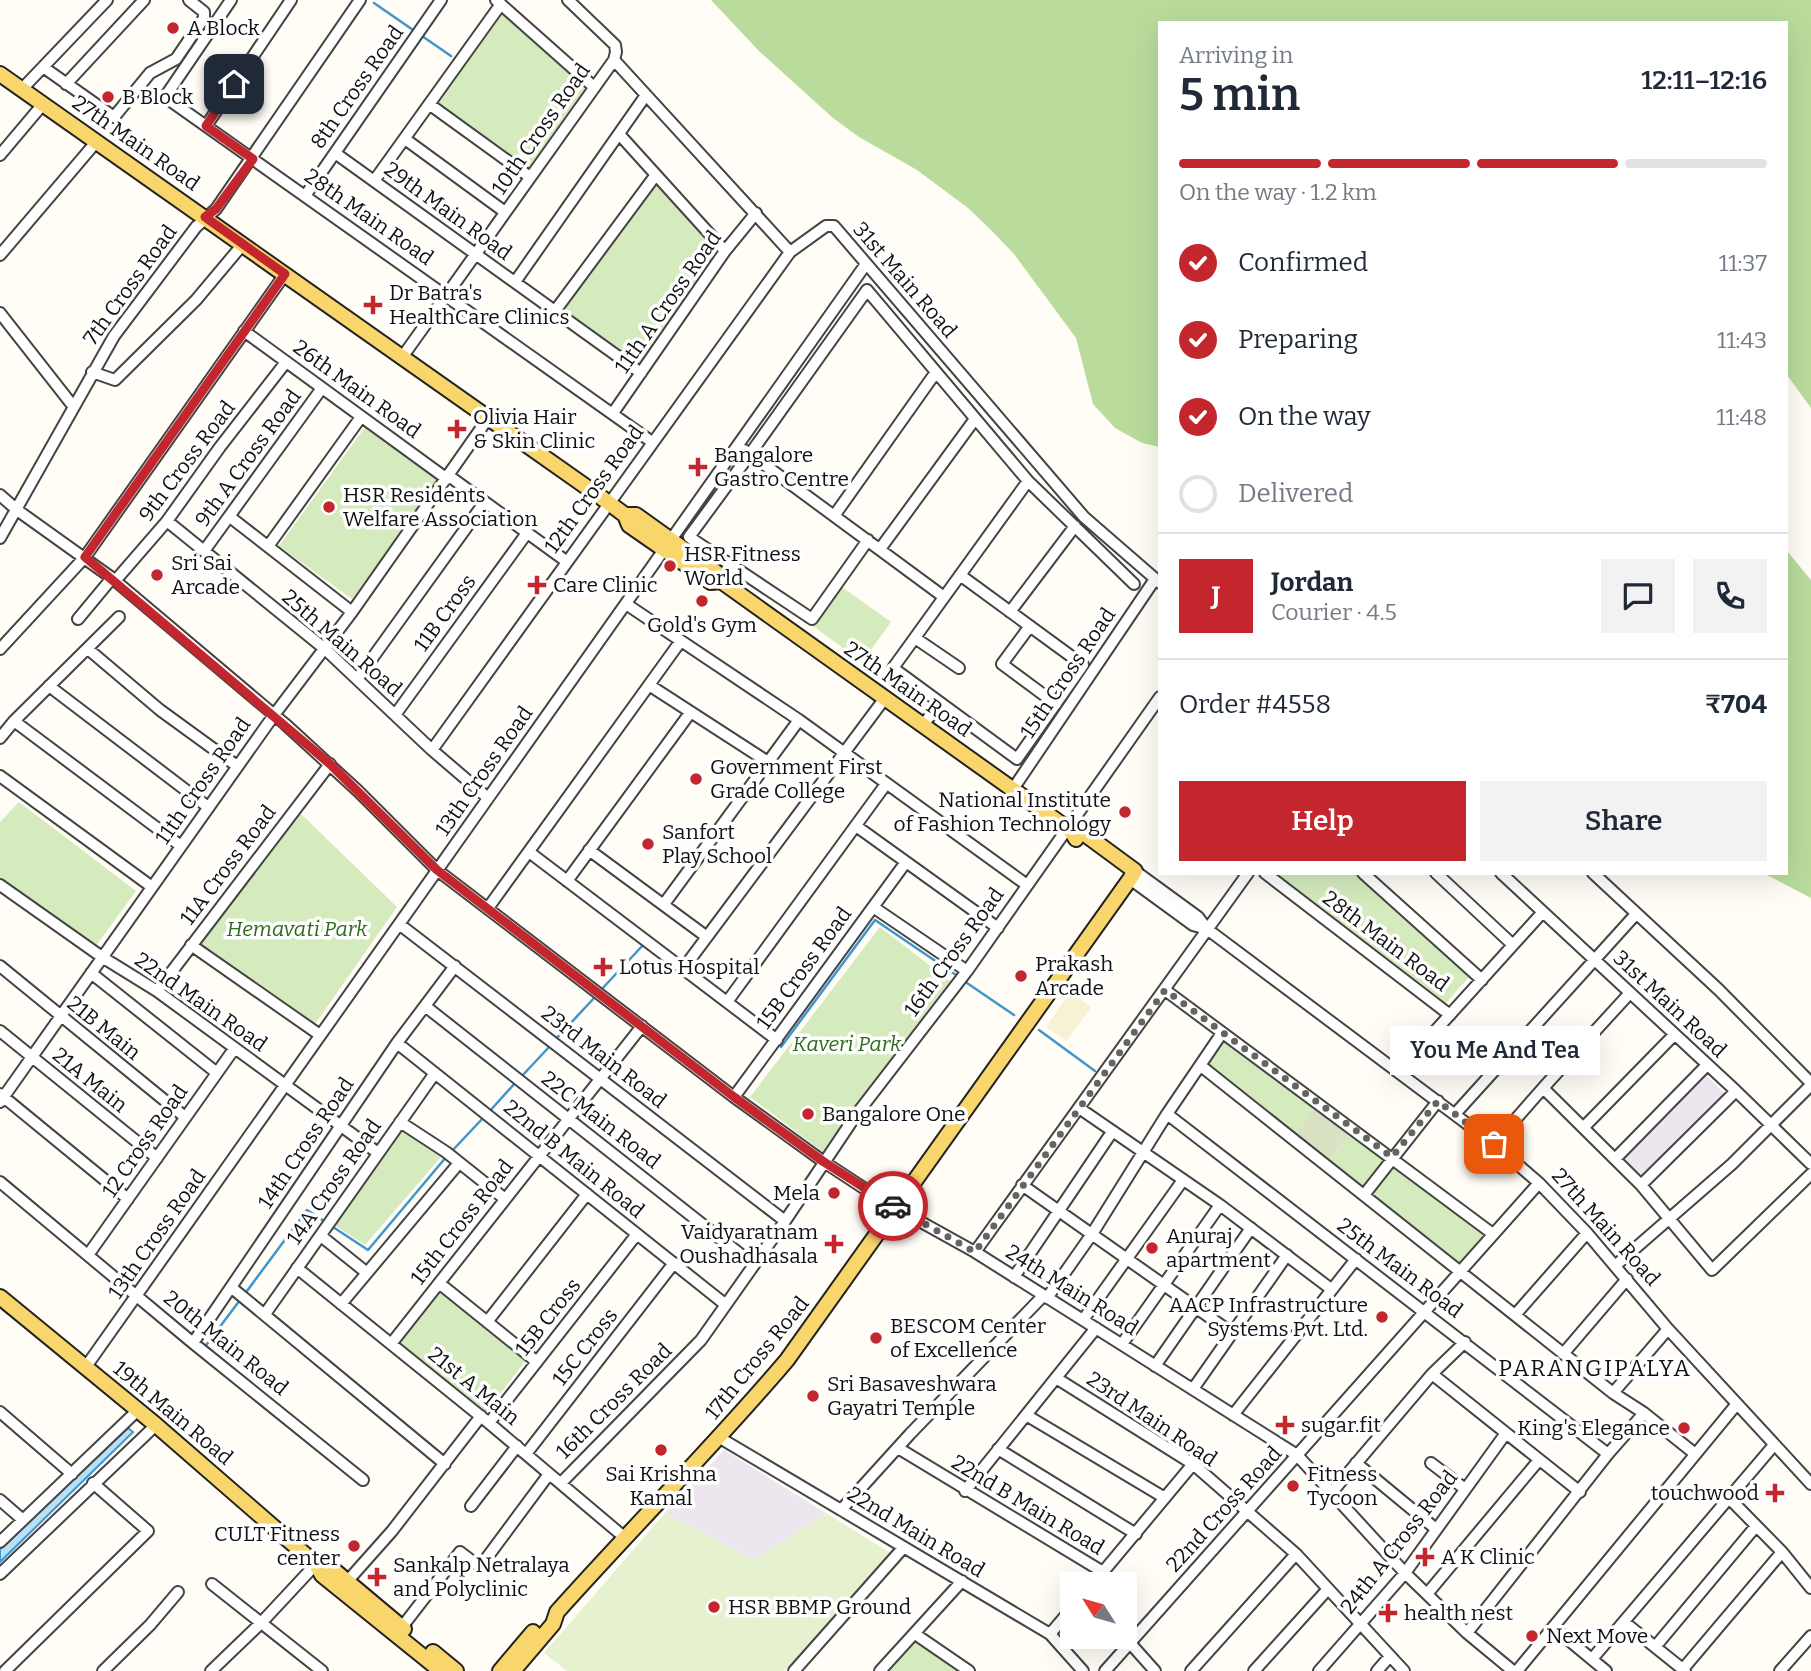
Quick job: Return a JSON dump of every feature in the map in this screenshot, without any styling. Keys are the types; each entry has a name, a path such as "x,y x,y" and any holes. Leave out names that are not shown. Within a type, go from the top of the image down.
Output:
{"main road":[{"name":"27th Main Road","path":"0,74 608,502 625,515 629,525 668,545 710,582 721,582 1069,829 1076,840 1133,875"},
{"name":"17th Cross Road","path":"500,1671 545,1618 557,1612 624,1537 720,1438 788,1360 1133,875"},
{"name":"19th Main Road","path":"0,1297 146,1417 316,1564 330,1567 344,1586 441,1671"},
{"name":"19th Main Road","path":"344,1586 402,1627 456,1671"},
{"name":"17th Cross Road","path":"513,1671 553,1624 557,1612"}],"street":[{"path":"22,89 107,0"},
{"path":"66,85 144,0"},
{"path":"43,67 112,117 117,116 150,73 178,57 204,18 204,12 189,0"},
{"name":"28th Main Road","path":"231,0 165,97 652,442"},
{"path":"206,126 291,0"},
{"name":"7th Cross Road","path":"0,538 114,336 253,159 360,0"},
{"name":"8th Cross Road","path":"305,196 441,0"},
{"path":"568,0 615,45 614,60 790,252"},
{"path":"374,181 498,2 594,87"},
{"name":"10th Cross Road","path":"402,356 614,60"},
{"path":"515,282 646,94"},
{"path":"0,155 43,104"},
{"path":"429,104 530,177"},
{"path":"0,133 12,141"},
{"path":"619,134 725,251"},
{"path":"405,139 505,212"},
{"path":"0,255 97,141"},
{"name":"29th Main Road","path":"335,153 641,373"},
{"path":"555,311 655,176"},
{"name":"11th A Cross Road","path":"612,413 725,251 756,213"},
{"name":"31st Main Road","path":"790,252 830,225 834,226 1084,517 1158,581"},
{"path":"92,372 115,380 196,300 243,244"},
{"name":"12th Cross Road","path":"432,750 790,252"},
{"name":"13th Cross Road","path":"85,1367 138,1296 866,264"},
{"path":"0,649 85,557 285,274"},
{"path":"868,540 812,619 689,537 867,290 1028,481 1134,584"},
{"path":"0,313 73,406"},
{"name":"26th Main Road","path":"244,331 566,561"},
{"name":"9th Cross Road","path":"78,619 167,521 286,362"},
{"path":"834,516 936,372"},
{"name":"9th A Cross Road","path":"204,551 323,388"},
{"path":"269,545 361,417"},
{"name":"11th Cross Road","path":"1,1098 237,766 352,612 489,417"},
{"path":"880,549 975,419"},
{"path":"738,446 944,597"},
{"path":"960,575 1083,665 1017,759 893,668 915,638 944,597 1028,481"},
{"name":"24th Main Road","path":"0,495 17,510 85,557 274,715 330,764 437,870 734,1097 824,1162 896,1208 975,1252 1297,1455 1405,1573 1467,1633 1515,1671"},
{"path":"358,678 484,502"},
{"path":"230,517 352,612"},
{"name":"25th Main Road","path":"167,521 325,649 432,750 488,798"},
{"path":"1010,612 1075,526"},
{"name":"11B Cross","path":"395,715 527,533"},
{"name":"15th Cross Road","path":"1013,789 1158,581"},
{"path":"626,604 799,720 1027,885"},
{"path":"0,738 14,720 119,617"},
{"path":"1030,626 1002,664 1056,704"},
{"path":"915,638 958,668"},
{"path":"488,908 680,642"},
{"path":"88,649 160,710 237,766"},
{"path":"649,685 768,762"},
{"path":"49,686 208,807"},
{"path":"684,969 885,698"},
{"name":"16th Cross Road","path":"561,1483 701,1340 856,1115 998,928 1158,700"},
{"path":"923,725 940,703"},
{"path":"567,881 690,713"},
{"path":"14,720 181,846"},
{"path":"664,904 799,720"},
{"name":"11A Cross Road","path":"157,990 330,764"},
{"path":"0,776 152,887"},
{"path":"727,1002 886,784"},
{"path":"856,826 998,928"},
{"path":"589,850 707,937"},
{"path":"529,852 777,1040"},
{"name":"15B Cross Road","path":"734,1097 905,862"},
{"name":"27th Main Road","path":"1133,875 1198,917 1207,929 1455,1114 1539,1183 1616,1265 1668,1329 1736,1405 1811,1484"},
{"path":"975,1252 1247,875"},
{"name":"28th Main Road","path":"1268,875 1451,1014"},
{"path":"1365,875 1482,980"},
{"path":"1438,875 1513,946"},
{"name":"31st Main Road","path":"1503,875 1811,1164"},
{"path":"1594,875 1718,990 1811,1084 1732,1164 1616,1265"},
{"name":"22nd Main Road","path":"0,885 102,957 157,990 378,1153"},
{"path":"873,907 963,975"},
{"path":"1398,1072 1542,913"},
{"path":"1455,1114 1636,914"},
{"name":"23rd Main Road","path":"399,924 785,1221"},
{"path":"191,945 320,1035"},
{"name":"21B Main","path":"0,966 185,1117"},
{"name":"14th Cross Road","path":"193,1343 240,1294 341,1126 397,1043 455,967"},
{"path":"91,973 217,1073"},
{"path":"1165,990 1493,1234"},
{"path":"1494,1144 1629,994"},
{"name":"22C Main Road","path":"425,1006 754,1265"},
{"name":"15th Cross Road","path":"391,1344 642,1026"},
{"name":"21A Main","path":"0,1031 157,1158"},
{"path":"841,1510 1045,1297 1092,1234 1142,1152 1222,1032"},
{"path":"1584,1127 1674,1035"},
{"name":"22nd B Main Road","path":"397,1043 726,1305"},
{"name":"12 Cross Road","path":"88,1255 234,1049"},
{"path":"1615,1159 1707,1065"},
{"path":"1201,1066 1563,1354 1694,1453"},
{"name":"14A Cross Road","path":"265,1314 435,1073"},
{"path":"1543,1088 1641,1185 1712,1270 1811,1174"},
{"path":"1641,1185 1736,1091"},
{"path":"1,1098 128,1199"},
{"path":"1364,1195 1438,1101"},
{"path":"1079,1108 1220,1205 1331,1289"},
{"name":"25th Main Road","path":"1167,1114 1608,1454"},
{"path":"400,1122 505,1199"},
{"path":"1014,1277 1112,1132"},
{"path":"341,1304 459,1163"},
{"path":"1083,1320 1183,1180"},
{"name":"20th Main Road","path":"0,1182 363,1480"},
{"name":"22nd Cross Road","path":"1138,1634 1539,1183"},
{"path":"1022,1185 1232,1333"},
{"path":"486,1322 587,1194"},
{"path":"1122,1344 1220,1205"},
{"path":"1155,1366 1251,1228"},
{"path":"1515,1315 1587,1233"},
{"name":"15B Cross","path":"485,1419 537,1362 637,1234"},
{"path":"321,1236 368,1273"},
{"path":"1192,1390 1287,1255"},
{"path":"1233,1415 1356,1259"},
{"name":"15C Cross","path":"526,1454 674,1263"},
{"name":"21st A Main","path":"297,1268 485,1419 624,1537"},
{"path":"1563,1354 1627,1279"},
{"path":"439,1283 537,1362"},
{"path":"240,1294 444,1464"},
{"path":"965,1491 1097,1328"},
{"path":"1613,1393 1668,1329"},
{"path":"1332,1492 1432,1374 1465,1342"},
{"path":"1432,1374 1580,1492"},
{"name":"23rd Main Road","path":"1056,1378 1193,1464 1296,1554 1404,1671"},
{"path":"1515,1671 1736,1405"},
{"path":"0,1412 72,1474"},
{"path":"1467,1633 1608,1454 1644,1413"},
{"path":"1026,1415 1165,1498"},
{"path":"0,1542 72,1474 146,1417"},
{"path":"0,1574 93,1483 146,1417"},
{"path":"344,1586 392,1531 444,1464 485,1419"},
{"name":"24th A Cross Road","path":"1319,1671 1405,1573 1506,1433"},
{"name":"22nd Main Road","path":"720,1438 1049,1634 1083,1671"},
{"path":"1592,1659 1774,1445"},
{"path":"471,1506 517,1446"},
{"name":"22nd B Main Road","path":"898,1448 965,1491 1103,1572"},
{"path":"998,1449 1136,1534"},
{"path":"1427,1594 1539,1460"},
{"path":"1356,1463 1436,1529"},
{"path":"1103,1572 1193,1464"},
{"path":"1431,1464 1465,1489"},
{"path":"402,1627 460,1552 480,1567 550,1474"},
{"path":"5,1671 148,1531 93,1483"},
{"path":"1729,1498 1782,1552 1811,1588"},
{"path":"0,1500 23,1520"},
{"path":"1655,1647 1756,1526"},
{"path":"794,1671 903,1548"},
{"path":"1624,1622 1684,1670 1782,1552"},
{"path":"1191,1671 1296,1554"},
{"path":"215,1670 316,1564"},
{"path":"880,1671 962,1581"},
{"path":"212,1584 322,1671"},
{"path":"1254,1671 1328,1589"},
{"path":"103,1671 150,1625 178,1592"},
{"path":"1049,1634 1060,1622"},
{"path":"1553,1627 1606,1671"},
{"path":"915,1634 969,1671"},
{"path":"1780,1671 1811,1636"},
{"name":"22nd Cross Road","path":"1105,1671 1125,1649"},
{"path":"1135,1649 1155,1671"},
{"path":"1377,1671 1390,1656"}],"shaded area":[{"path":"1070,992 1091,1007 1067,1041 1046,1027"},
{"path":"1704,1073 1726,1095 1641,1181 1619,1159"},
{"path":"724,1450 826,1513 754,1560 665,1513"}],"green space":[{"path":"711,0 1811,0 1811,408 1788,376 1788,21 1158,21 1158,447 1142,443 1115,428 1093,404 1076,338 1014,254 990,229 968,208 917,170 859,137 833,118 759,51"},
{"path":"504,12 586,89 530,171 437,104"},
{"path":"655,183 718,250 639,367 562,310"},
{"path":"365,427 438,480 352,599 279,546"},
{"path":"1788,552 1811,580 1811,898 1767,875 1788,875"},
{"path":"842,587 891,622 862,662 813,626"},
{"path":"19,802 136,891 96,946 0,878 0,822"},
{"name":"Hemavati Park","path":"299,812 397,907 313,1027 196,945"},
{"path":"1277,875 1357,875 1470,976 1445,1004"},
{"name":"Kaveri Park","path":"880,927 950,981 851,1110 823,1152 750,1097"},
{"path":"1221,1040 1314,1107 1295,1134 1208,1064"},
{"path":"1314,1107 1349,1133 1330,1161 1295,1134"},
{"path":"400,1130 441,1157 365,1245 333,1224"},
{"path":"1349,1133 1385,1159 1364,1188 1330,1161"},
{"path":"1395,1163 1485,1233 1459,1264 1370,1195"},
{"path":"438,1290 527,1359 486,1412 397,1343"},
{"name":"HSR BBMP Ground","path":"665,1513 754,1560 826,1513 892,1554 784,1671 567,1671 544,1653"},
{"path":"917,1639 963,1671 887,1671"}],"water":[{"path":"128,1428 133,1432 0,1562 0,1549"}],"waterway":[{"path":"374,3 416,32"},
{"path":"422,36 451,56"},
{"path":"781,1047 875,920 959,977"},
{"path":"599,992 645,943"},
{"path":"964,981 1014,1015"},
{"path":"554,1041 595,997"},
{"path":"1039,1030 1095,1071"},
{"path":"521,1077 550,1046"},
{"path":"488,1113 516,1082"},
{"path":"452,1151 483,1118"},
{"path":"333,1227 368,1250 447,1156"},
{"path":"244,1295 307,1210 327,1223"},
{"path":"204,1348 240,1300"}],"way so far":[{"path":"893,1206 975,1252 1165,990 1392,1157 1438,1101 1494,1144"}],"place":[{"name":"A Block","path":"173,28"},
{"name":"B Block","path":"108,97"},
{"name":"Dr Batra's HealthCare Clinics","path":"373,305"},
{"name":"Olivia Hair & Skin Clinic","path":"457,429"},
{"name":"Bangalore Gastro Centre","path":"698,467"},
{"name":"HSR Residents Welfare Association","path":"329,507"},
{"name":"HSR Fitness World","path":"670,566"},
{"name":"Sri Sai Arcade","path":"157,575"},
{"name":"Care Clinic","path":"537,585"},
{"name":"Gold's Gym","path":"702,601"},
{"name":"Government First Grade College","path":"696,779"},
{"name":"National Institute of Fashion Technology","path":"1125,812"},
{"name":"Sanfort Play School","path":"648,844"},
{"name":"Lotus Hospital","path":"603,967"},
{"name":"Prakash Arcade","path":"1021,976"},
{"name":"Bangalore One","path":"808,1114"},
{"name":"You Me And Tea","path":"1494,1144"},
{"name":"Mela","path":"834,1193"},
{"name":"Vaidyaratnam Oushadhasala","path":"834,1244"},
{"name":"Anuraj apartment","path":"1152,1248"},
{"name":"AACP Infrastructure Systems Pvt. Ltd.","path":"1382,1317"},
{"name":"BESCOM Center of Excellence","path":"876,1338"},
{"name":"Sri Basaveshwara Gayatri Temple","path":"813,1396"},
{"name":"sugar.fit","path":"1285,1425"},
{"name":"King's Elegance","path":"1684,1428"},
{"name":"Sai Krishna Kamal","path":"661,1450"},
{"name":"Fitness Tycoon","path":"1293,1486"},
{"name":"touchwood","path":"1775,1493"},
{"name":"CULT Fitness center","path":"354,1546"},
{"name":"A K Clinic","path":"1425,1557"},
{"name":"Sankalp Netralaya and Polyclinic","path":"377,1577"},
{"name":"HSR BBMP Ground","path":"714,1607"},
{"name":"health nest","path":"1388,1613"},
{"name":"Next Move","path":"1532,1636"}],"district":[{"name":"PARANGIPALYA","path":"1595,1368"}],"route":[{"path":"234,84 206,126 253,159 216,209 205,217 285,274 85,557 330,764 437,870 734,1097 824,1162 893,1206"}]}
